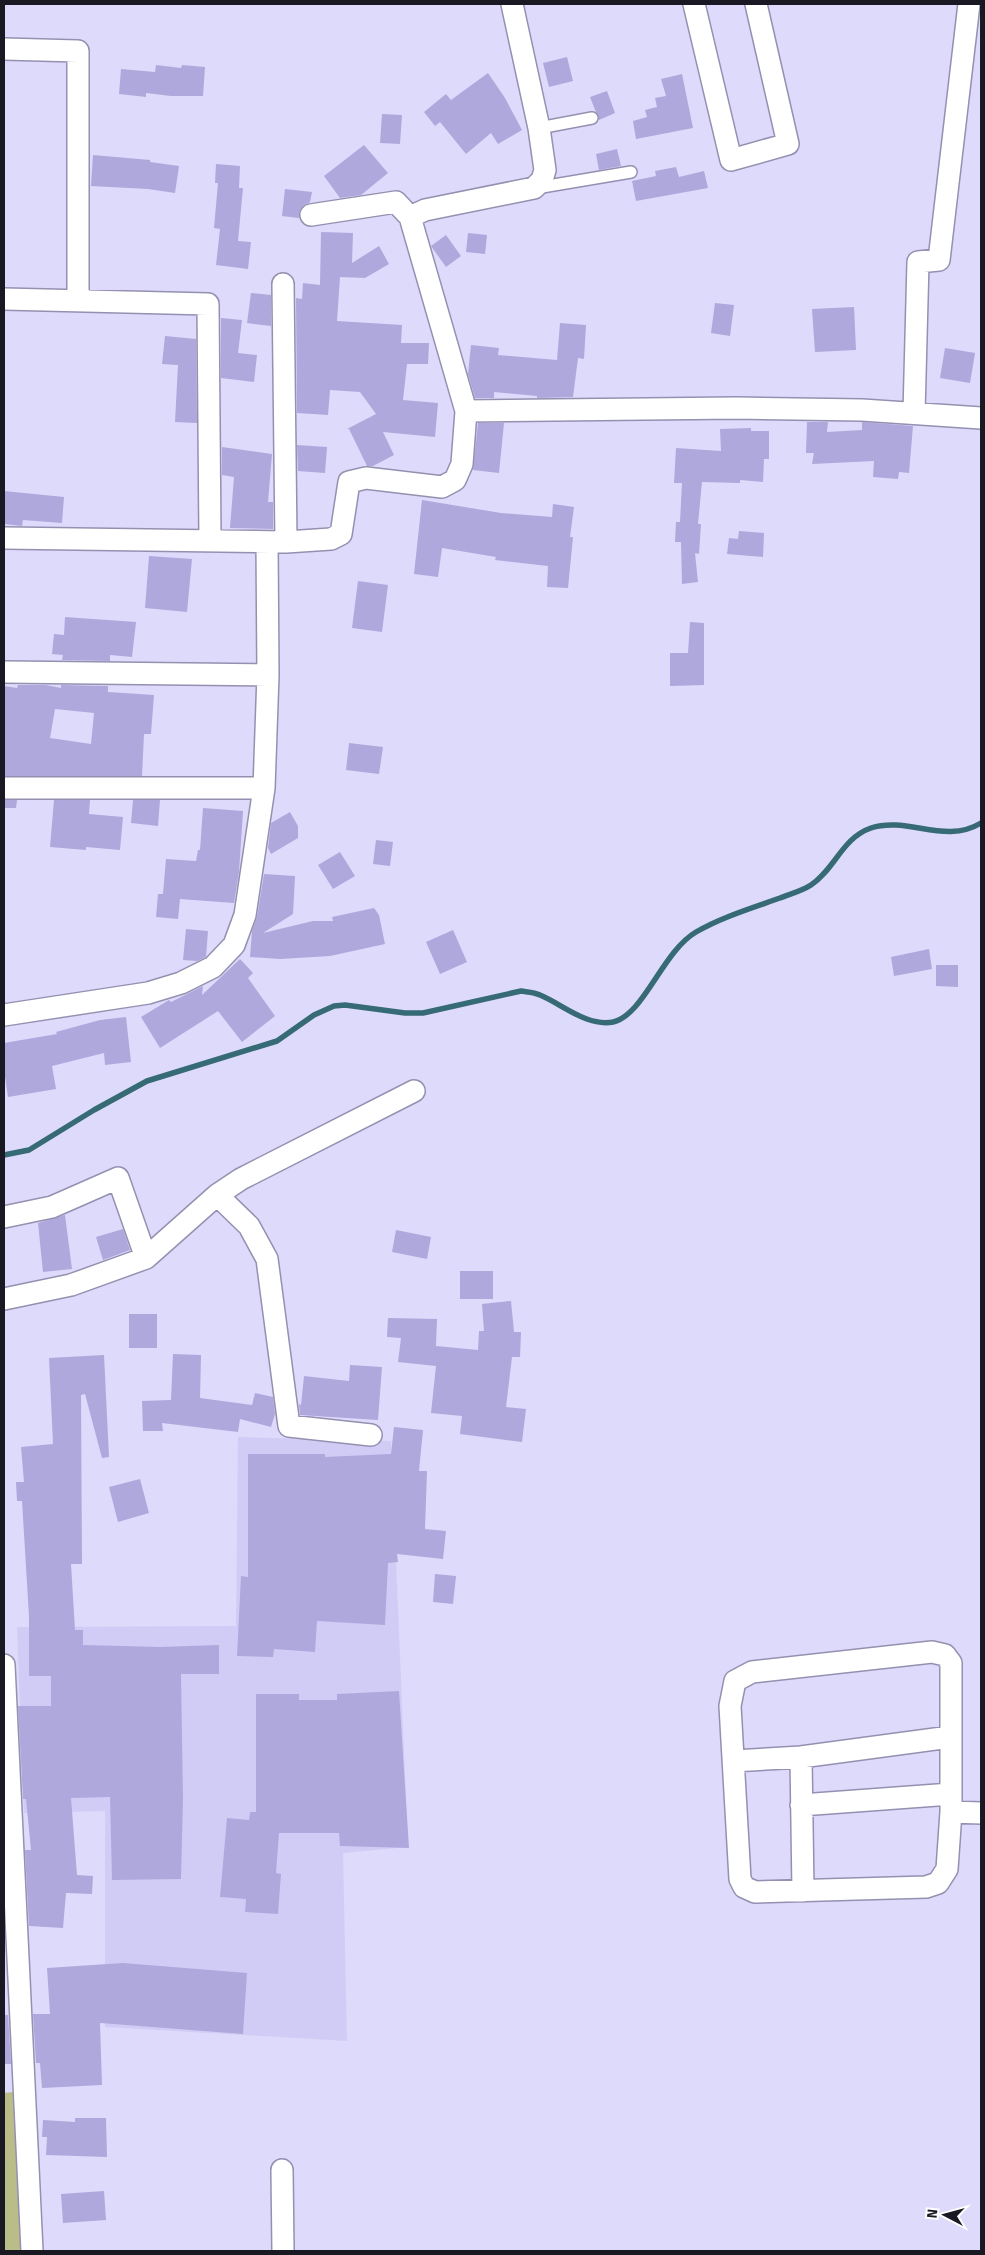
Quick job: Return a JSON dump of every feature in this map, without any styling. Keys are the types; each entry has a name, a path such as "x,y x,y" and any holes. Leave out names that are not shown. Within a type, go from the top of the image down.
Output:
{"street":[{"path":"410,217 425,210 534,188 542,180 545,170 539,128 512,4"},
{"path":"694,4 731,160 788,144 756,4"},
{"path":"914,413 918,262 939,260 969,4"},
{"path":"4,50 78,51 78,301"},
{"path":"4,538 276,542 331,539 340,534 349,482 366,478 442,487 455,480 462,464 466,411 410,217 396,202 311,215"},
{"path":"4,1015 148,993 182,983 213,967 234,945 245,915 264,788 268,675 276,542 283,284"},
{"path":"4,299 208,304 210,540"},
{"path":"466,411 737,408 862,410 981,418"},
{"path":"4,672 268,675"},
{"path":"4,788 264,788"},
{"path":"4,1299 71,1285 146,1258 217,1195 257,1170 414,1091"},
{"path":"4,1217 52,1206 118,1178 146,1258"},
{"path":"217,1195 249,1226 267,1259 289,1426 371,1435"},
{"path":"932,1652 945,1655 950,1663 951,1803 947,1869 938,1883 926,1887 755,1892 744,1887 740,1879 733,1761 730,1706 735,1681 752,1672 932,1652"},
{"path":"4,1665 8,1852 32,2251"},
{"path":"733,1761 801,1757 950,1737"},
{"path":"801,1757 803,1890"},
{"path":"801,1805 951,1803 981,1813"},
{"path":"282,2170 283,2251"}],"lane":[{"path":"539,128 592,118"},
{"path":"534,188 631,172"}],"shaded area":[{"path":"238,1437 391,1441 408,1847 343,1853 347,2041 105,2027 105,1811 24,1813 17,1627 236,1626"}],"green space":[{"path":"14,2092 22,2251 4,2251 4,2093"}],"building":[{"path":"567,57 573,81 549,87 543,63"},
{"path":"156,65 181,68 182,65 205,67 203,96 171,96 146,93 146,97 119,94 121,69 155,72"},
{"path":"488,73 505,98 522,130 498,144 491,133 466,154 440,122 435,126 424,112 446,94 451,100"},
{"path":"682,74 693,128 636,139 633,121 647,117 645,110 657,107 655,98 666,96 661,79"},
{"path":"607,91 615,113 599,120 590,97"},
{"path":"382,114 402,115 400,144 380,143"},
{"path":"364,145 388,173 361,195 340,198 324,176"},
{"path":"617,149 621,166 599,170 596,154"},
{"path":"93,155 150,160 150,162 179,166 175,193 148,189 91,186"},
{"path":"216,164 240,166 239,188 243,188 238,241 251,242 248,269 216,265 220,229 214,228 218,183 215,183"},
{"path":"676,167 679,177 704,171 708,188 636,201 632,181 656,176 655,171"},
{"path":"285,189 312,192 310,202 300,210 299,218 282,216"},
{"path":"321,232 353,233 352,263 379,246 389,264 365,278 340,277 337,321 402,325 401,343 429,343 428,364 407,364 403,400 438,403 435,437 383,432 394,455 373,466 367,466 349,429 347,429 376,414 360,392 330,390 328,415 297,413 296,298 302,299 303,283 320,285"},
{"path":"468,233 487,235 485,254 466,252"},
{"path":"446,235 461,256 446,267 431,246"},
{"path":"251,293 271,295 271,326 247,323"},
{"path":"715,303 734,305 730,336 711,333"},
{"path":"854,307 856,350 815,352 812,309"},
{"path":"221,318 242,320 238,353 257,355 254,382 221,378"},
{"path":"560,323 586,325 584,359 578,358 573,397 537,398 537,396 494,392 494,398 475,398 468,374 471,345 499,348 498,355 557,360"},
{"path":"165,336 196,339 197,423 175,422 178,365 162,364"},
{"path":"945,348 975,353 970,383 940,378"},
{"path":"807,422 828,422 827,432 862,430 862,422 913,426 909,473 899,472 898,479 873,477 874,461 812,464 814,453 806,453"},
{"path":"478,423 504,423 499,473 473,470"},
{"path":"751,428 751,431 769,431 769,459 764,459 763,482 740,480 740,483 702,482 698,524 701,524 699,554 695,553 698,582 682,584 681,542 675,542 676,522 680,522 682,483 674,483 676,448 721,451 720,429"},
{"path":"297,445 327,447 325,473 298,471"},
{"path":"222,447 272,454 268,502 273,502 273,529 230,528 234,477 222,475"},
{"path":"4,491 64,497 62,523 23,520 22,526 4,524"},
{"path":"422,500 501,513 552,517 553,504 574,507 570,537 573,537 568,588 547,587 548,566 495,560 496,557 442,548 438,577 414,574"},
{"path":"739,531 764,533 763,557 727,554 729,538 738,539"},
{"path":"149,556 192,559 187,612 145,608"},
{"path":"358,581 388,585 382,632 352,628"},
{"path":"65,617 136,622 132,657 110,655 110,661 62,660 63,655 52,654 54,634 64,635"},
{"path":"690,622 704,623 704,685 670,686 670,653 688,653"},
{"path":"18,685 46,685 61,688 61,685 108,686 108,692 154,695 151,734 144,734 142,776 4,776 4,686 17,688","holes":["55,709 94,713 91,744 50,738"]},
{"path":"349,743 383,747 379,774 346,770"},
{"path":"4,800 17,800 16,808 4,808"},
{"path":"54,800 90,800 89,814 123,817 120,850 86,847 86,850 50,847"},
{"path":"133,800 160,800 158,826 131,823"},
{"path":"203,808 243,811 239,872 234,903 180,899 178,919 156,917 158,894 163,894 166,859 196,861 198,850 200,850"},
{"path":"290,812 298,826 298,838 271,854 268,848 271,823"},
{"path":"376,840 393,842 390,866 373,864"},
{"path":"340,852 355,876 333,889 318,865"},
{"path":"264,874 295,876 293,914 263,933 313,921 333,921 332,917 374,908 379,915 385,944 330,956 280,959 250,957 252,931 257,917"},
{"path":"186,929 208,931 206,957 197,961 183,960"},
{"path":"453,930 467,962 440,974 426,942"},
{"path":"929,949 932,969 894,976 891,957"},
{"path":"240,959 253,973 248,978 275,1016 242,1042 218,1011 160,1048 141,1017 169,1000 171,1002 203,986 202,995"},
{"path":"936,965 958,965 958,987 936,986"},
{"path":"126,1017 131,1062 105,1065 104,1053 52,1066 56,1089 8,1097 4,1070 4,1043 57,1034 56,1032 100,1020"},
{"path":"65,1215 72,1269 43,1272 38,1223"},
{"path":"123,1229 130,1250 103,1260 96,1237"},
{"path":"396,1230 431,1237 427,1259 392,1252"},
{"path":"460,1271 493,1271 493,1299 460,1299"},
{"path":"511,1301 514,1332 521,1332 520,1357 512,1357 506,1407 526,1409 522,1442 460,1434 462,1416 431,1413 436,1366 398,1362 401,1338 387,1337 388,1318 437,1319 436,1346 478,1350 479,1331 484,1331 482,1304"},
{"path":"129,1314 157,1314 157,1348 129,1348"},
{"path":"173,1354 201,1355 200,1398 252,1405 255,1393 273,1397 275,1414 271,1427 240,1419 238,1432 162,1423 163,1431 143,1431 142,1401 171,1400"},
{"path":"104,1355 109,1457 102,1458 85,1394 81,1395 82,1564 71,1564 75,1630 83,1630 83,1645 160,1647 219,1645 219,1674 181,1674 183,1798 181,1879 112,1880 110,1797 71,1798 77,1875 93,1876 92,1894 66,1893 63,1928 29,1926 25,1850 31,1850 26,1799 23,1799 18,1706 51,1706 51,1676 29,1676 29,1616 22,1501 17,1501 16,1482 24,1482 21,1447 53,1444 49,1358"},
{"path":"350,1365 382,1367 378,1420 300,1415 299,1404 301,1405 304,1376 349,1381"},
{"path":"394,1427 423,1430 419,1471 427,1471 425,1529 446,1531 443,1559 397,1554 398,1562 388,1563 385,1625 317,1621 315,1652 274,1649 273,1657 237,1656 241,1576 248,1577 248,1454 325,1454 325,1457 391,1454"},
{"path":"140,1479 149,1513 118,1522 109,1487"},
{"path":"435,1574 456,1576 453,1604 433,1602"},
{"path":"399,1691 409,1848 340,1846 339,1833 279,1833 276,1873 281,1874 278,1914 245,1912 246,1899 220,1897 227,1818 249,1820 250,1812 256,1812 256,1694 299,1694 299,1700 337,1700 337,1694"},
{"path":"123,1963 247,1973 243,2034 100,2023 102,2085 42,2088 40,2063 36,2063 33,2014 50,2014 47,1968"},
{"path":"4,2015 8,2015 11,2064 4,2064"},
{"path":"75,2118 106,2118 107,2157 46,2155 47,2137 42,2137 43,2120 75,2122"},
{"path":"104,2191 106,2220 63,2223 61,2194"}],"waterway":[{"path":"4,1155 29,1150 94,1110 147,1081 277,1041 314,1015 334,1006 345,1005 405,1013 423,1013 521,991 538,994 584,1018 603,1023 613,1022 624,1017 634,1008 684,941 696,932 727,917 811,885 826,871 846,846 861,833 871,828 885,825 954,831 967,829 981,823"}]}
